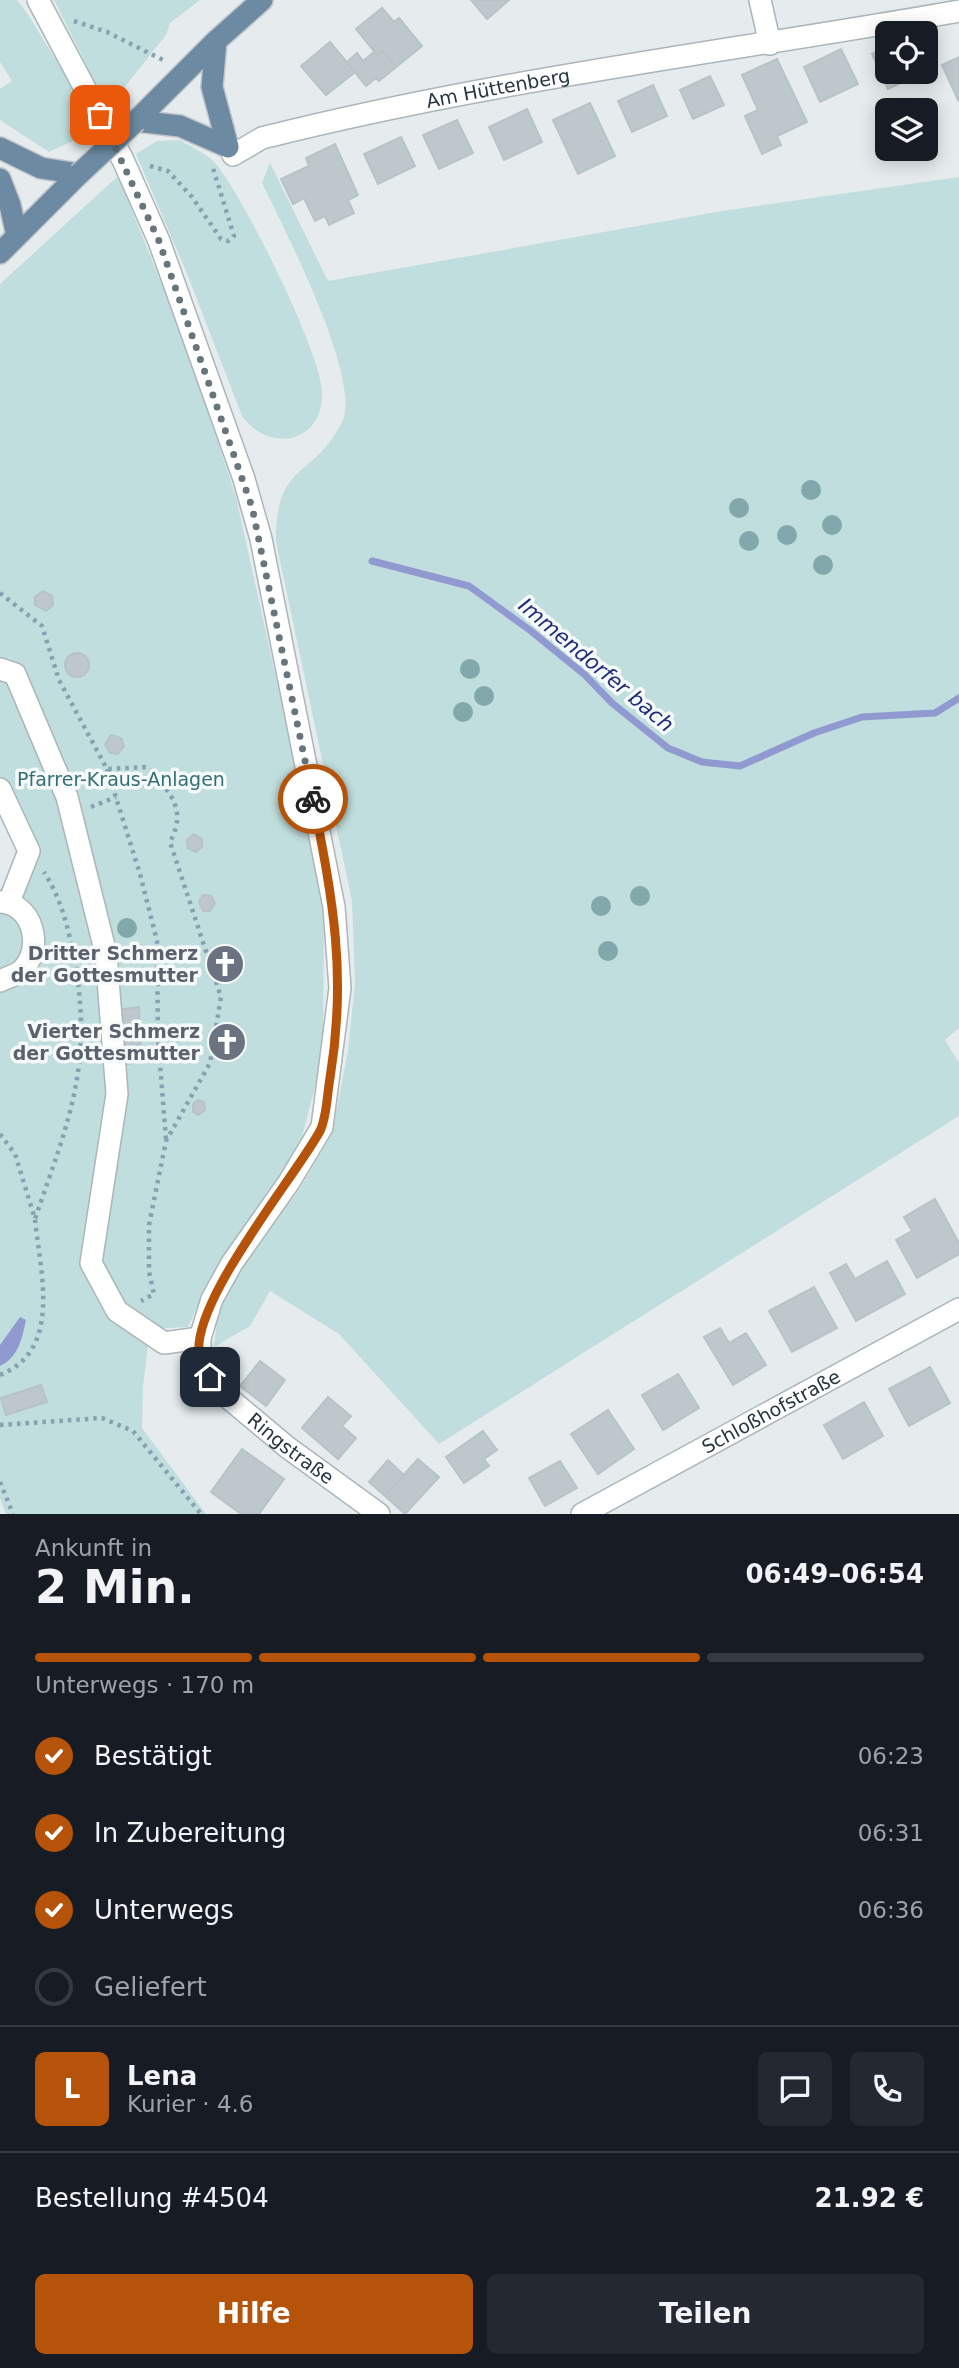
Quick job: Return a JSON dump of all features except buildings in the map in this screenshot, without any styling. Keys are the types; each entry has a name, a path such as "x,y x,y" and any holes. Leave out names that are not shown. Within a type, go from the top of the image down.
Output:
{"main road":[{"path":"0,253 216,41 262,0"},
{"path":"135,121 180,126 228,147 212,87 216,41"},
{"path":"0,148 41,168 79,174"},
{"path":"0,179 10,205 17,236"}],"street":[{"path":"0,669 15,674 67,797 106,954 117,1094 91,1263 117,1311 164,1343 200,1338 212,1299 232,1263 289,1182 322,1127 340,988 334,907 261,539 244,479 163,254 123,160 38,0"},
{"path":"760,0 770,44"},
{"name":"Am Hüttenberg","path":"233,155 262,138 528,80 770,44 959,11"},
{"path":"0,789 29,851 5,902 22,910 35,934 31,956 20,971 0,981"},
{"name":"Schloßhofstraße","path":"582,1514 959,1309"},
{"name":"Ringstraße","path":"200,1338 200,1363 220,1391 287,1447 379,1514"}],"path":[{"path":"54,26 69,19 107,32 165,61 179,77"},
{"path":"123,160 168,170 192,197 221,239 228,241 234,236 206,137"},
{"path":"0,593 42,626 59,680 107,769 140,874 157,941 158,1039 166,1141 149,1225 149,1272 154,1294 135,1304 105,1290"},
{"path":"107,769 148,767 175,798 176,830 170,842 221,997 210,1063 166,1141"},
{"path":"27,860 40,866 60,904 70,938 81,999 83,1042 76,1094 35,1219"},
{"path":"0,1135 15,1154 35,1219 44,1313 38,1343 17,1368 0,1375"},
{"path":"0,1425 102,1418 133,1431 201,1514"},
{"path":"0,1482 13,1514"}],"green space":[{"path":"0,0 17,0 94,122 73,141 49,152 0,120 0,89 12,81 0,62"},
{"path":"54,0 200,0 170,23 166,35 108,108"},
{"path":"180,140 213,160 228,181 279,275 309,344 322,392 320,409 305,432 293,437 280,439 267,436 242,416 188,276 136,154 157,141"},
{"path":"270,163 328,281 722,211 959,177 959,1028 945,1040 959,1063 959,1116 439,1444 339,1334 270,1291 250,1326 214,1347 218,1312 240,1268 299,1190 332,1134 348,1051 355,983 352,901 276,542 277,516 282,497 298,473 331,440 342,422 345,402 341,373 318,303 262,183"},
{"name":"Pfarrer-Kraus-Anlagen","path":"118,176 186,344 236,497 319,872 324,920 323,1057 301,1140 279,1182 211,1277 188,1327 150,1329 143,1386 142,1428 206,1514 6,1514 0,1499 0,889 14,881 20,853 0,813 0,284"}],"water":[{"path":"20,1317 26,1320 19,1346 12,1358 0,1366 0,1345"}],"waterway":[{"name":"Immendorfer bach","path":"372,561 469,586 531,631 585,675 612,703 668,748 702,762 740,766 814,733 862,717 935,713 959,698"}],"way so far":[{"path":"100,115 159,241 244,479 261,539 313,799"}],"place":[{"name":"Dritter Schmerz der Gottesmutter","path":"225,964"},
{"name":"Vierter Schmerz der Gottesmutter","path":"227,1042"}],"route":[{"path":"210,1377 200,1363 200,1338 212,1299 232,1263 289,1182 322,1127 334,1054 340,988 334,907 313,799"}]}
